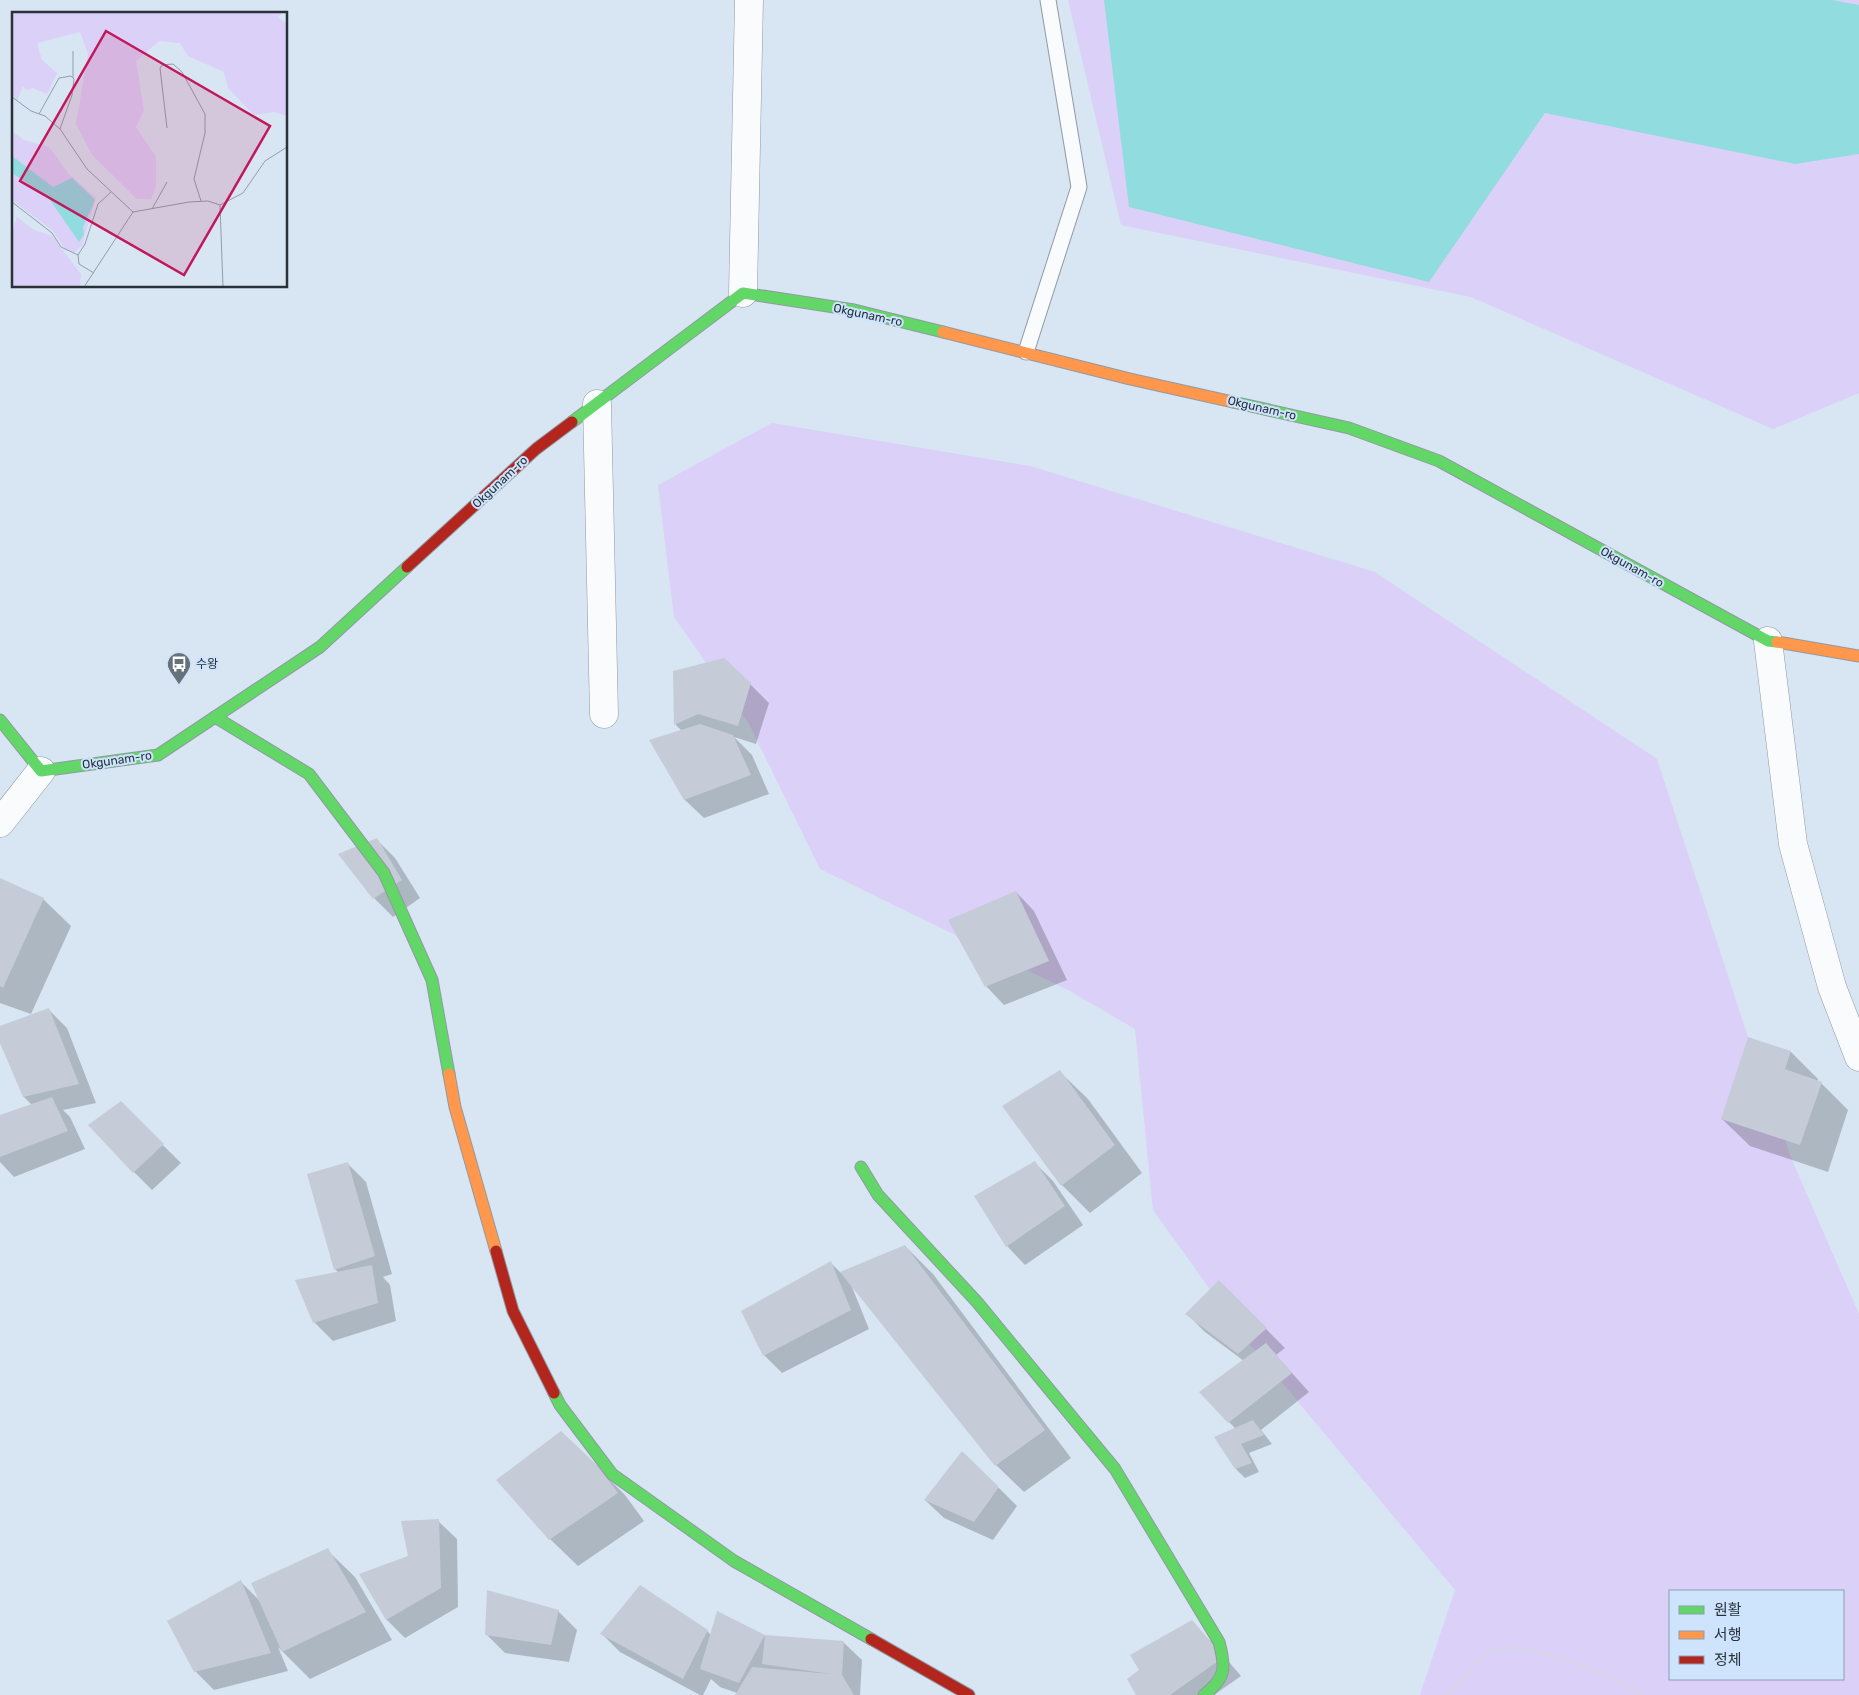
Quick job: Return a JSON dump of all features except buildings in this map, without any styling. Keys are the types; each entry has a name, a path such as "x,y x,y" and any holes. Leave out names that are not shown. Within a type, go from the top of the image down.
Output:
{"street":[{"path":"744,293 749,0"},
{"name":"Okgunam-ro","path":"41,771 158,755 320,647 536,449 744,293 854,310 1130,378 1349,428 1439,461 1768,641 1859,656"},
{"path":"597,404 604,714"},
{"path":"1768,641 1793,844 1832,987 1859,1057"},
{"path":"216,717 309,774 384,873 432,980 455,1107 513,1311 560,1405 612,1474 734,1561 969,1695"},
{"path":"0,720 41,771 0,823"},
{"path":"861,1167 878,1195 978,1302 1115,1469 1219,1642 1226,1664 1220,1684 1204,1695"}],"lane":[{"path":"1026,352 1079,187 1048,0"}],"path":[{"path":"1448,1695 1486,1653 1513,1647 1546,1654 1566,1661 1614,1680 1643,1695"}],"shaded area":[{"path":"1068,0 1859,0 1859,393 1773,429 1471,297 1121,225"},
{"path":"1104,0 1832,0 1859,5 1859,154 1795,164 1545,113 1429,282 1129,207"},
{"path":"772,423 1030,466 1375,572 1657,759 1748,1037 1792,1160 1859,1314 1859,1695 1420,1695 1455,1590 1248,1342 1153,1210 1135,1029 1068,990 820,869 749,724 674,617 658,485"}],"traffic: fast":[{"path":"572,422 743,293 854,310 943,332"},
{"path":"1233,402 1349,428 1439,461 1768,641 1777,642"},
{"path":"0,720 41,771 158,755 320,647 407,567"},
{"path":"215,717 309,774 384,873 432,980 449,1074"},
{"path":"861,1167 878,1195 977,1302 1115,1469 1219,1642 1223,1659 1222,1672 1217,1683 1204,1695"},
{"path":"554,1393 560,1405 612,1474 734,1561 871,1639"}],"traffic: slow":[{"path":"943,332 1130,379 1233,402"},
{"path":"1777,642 1859,656"},
{"path":"449,1074 455,1107 496,1251"}],"traffic: jam":[{"path":"407,567 536,449 572,422"},
{"path":"496,1251 513,1311 554,1393"},
{"path":"871,1639 969,1695"}],"place":[{"name":"수왕","path":"179,685"}]}
